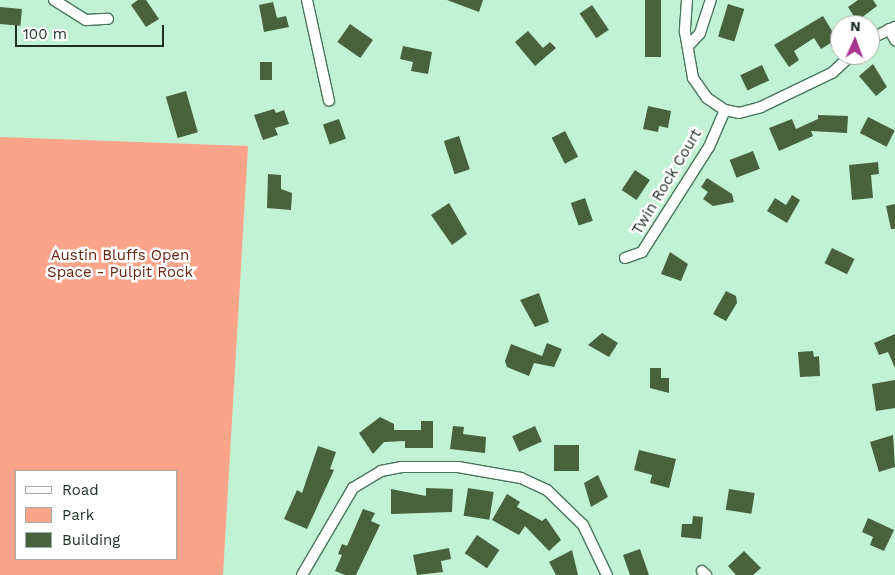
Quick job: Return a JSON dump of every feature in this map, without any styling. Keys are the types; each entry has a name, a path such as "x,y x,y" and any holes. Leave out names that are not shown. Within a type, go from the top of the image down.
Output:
{"street":[{"path":"54,0 86,20 108,19"},
{"path":"307,0 329,101"},
{"path":"687,0 685,32 689,45 693,78 707,98 725,110 739,113 760,107 832,73 840,65"},
{"path":"689,45 700,33 711,0"},
{"path":"880,35 892,28 895,40"},
{"name":"Twin Rock Court","path":"625,258 642,252 709,147 725,110"},
{"path":"302,575 353,488 381,471 402,467 458,468 520,478 547,490 583,525 607,575"}],"green space":[{"name":"Austin Bluffs Open Space - Pulpit Rock","path":"0,137 248,146 223,575 0,575"}],"building":[{"path":"138,0 146,0 159,19 146,27 131,5"},
{"path":"447,0 483,0 479,12"},
{"path":"645,0 661,0 661,57 645,57"},
{"path":"858,0 873,0 877,6 865,15 853,15 848,7"},
{"path":"273,2 277,18 286,16 289,27 264,32 259,5"},
{"path":"728,4 744,9 734,41 718,37"},
{"path":"592,5 609,30 596,38 580,13"},
{"path":"0,7 22,9 20,26 0,24"},
{"path":"823,16 830,28 830,43 821,49 814,38 794,51 799,60 789,67 774,45"},
{"path":"350,24 373,40 360,58 337,42"},
{"path":"528,31 543,48 550,42 556,48 535,66 515,42"},
{"path":"403,46 432,52 428,74 411,71 413,62 400,59"},
{"path":"260,62 272,62 272,80 260,80"},
{"path":"762,65 769,80 747,91 740,75"},
{"path":"874,65 887,87 876,96 859,76"},
{"path":"186,91 198,132 178,138 166,97"},
{"path":"648,106 671,111 668,128 659,126 658,132 643,129"},
{"path":"274,109 276,113 284,110 289,124 275,128 278,135 263,140 254,115"},
{"path":"818,115 848,116 847,133 811,131 813,136 779,151 769,128 792,119 796,129 818,119"},
{"path":"868,117 895,131 887,147 860,133"},
{"path":"339,119 346,139 330,144 323,125"},
{"path":"565,131 578,157 565,164 552,138"},
{"path":"459,136 470,169 455,174 444,141"},
{"path":"753,151 760,169 736,178 730,160"},
{"path":"878,162 879,174 871,175 873,198 852,200 849,165"},
{"path":"635,170 650,180 637,200 622,190"},
{"path":"268,174 281,175 281,189 292,193 291,210 267,208"},
{"path":"707,178 732,194 734,202 713,206 703,199 708,192 701,187"},
{"path":"792,195 800,200 787,223 767,211 775,198 786,205"},
{"path":"585,198 593,221 579,226 571,203"},
{"path":"449,203 467,234 452,245 431,215"},
{"path":"895,204 895,229 891,229 886,206"},
{"path":"832,248 854,259 847,274 825,263"},
{"path":"670,252 688,264 681,281 661,274"},
{"path":"726,291 736,296 737,303 726,321 713,314"},
{"path":"539,293 549,322 535,327 520,300"},
{"path":"602,333 618,343 609,357 588,345"},
{"path":"895,334 895,368 888,352 879,355 874,343"},
{"path":"547,343 562,349 554,367 534,363 529,376 507,367 505,361 511,344 542,356"},
{"path":"813,351 814,357 819,356 820,376 800,377 798,352"},
{"path":"650,368 661,368 661,378 669,378 669,393 650,388"},
{"path":"895,380 895,408 876,411 872,384"},
{"path":"380,417 394,424 394,430 421,430 421,421 433,421 433,448 405,448 405,441 384,442 373,454 359,433"},
{"path":"453,426 464,427 463,434 486,437 485,453 450,449"},
{"path":"535,426 542,442 519,452 512,436"},
{"path":"893,435 895,467 879,472 870,442"},
{"path":"554,445 579,445 579,471 554,471"},
{"path":"318,446 336,452 330,469 334,470 307,529 284,519 297,490 302,493"},
{"path":"639,450 676,459 669,488 650,483 652,475 634,470"},
{"path":"598,475 608,497 591,507 584,483"},
{"path":"426,488 453,489 452,512 391,514 391,489 426,496"},
{"path":"468,488 494,492 489,520 464,516"},
{"path":"729,489 755,493 751,514 726,510"},
{"path":"507,494 520,502 517,507 542,521 546,518 561,540 549,551 525,526 519,535 492,520"},
{"path":"363,509 375,513 371,521 380,525 356,575 345,575 335,571 342,555 338,554 342,544 347,546"},
{"path":"693,516 703,517 701,539 681,537 682,524 692,524"},
{"path":"868,518 894,530 884,551 870,545 873,537 862,532"},
{"path":"477,535 499,550 487,568 465,553"},
{"path":"449,548 451,559 441,561 443,572 417,575 413,555"},
{"path":"640,549 649,575 630,575 623,555"},
{"path":"572,550 578,575 556,575 549,562"},
{"path":"744,551 761,568 753,575 736,575 728,566"}]}
